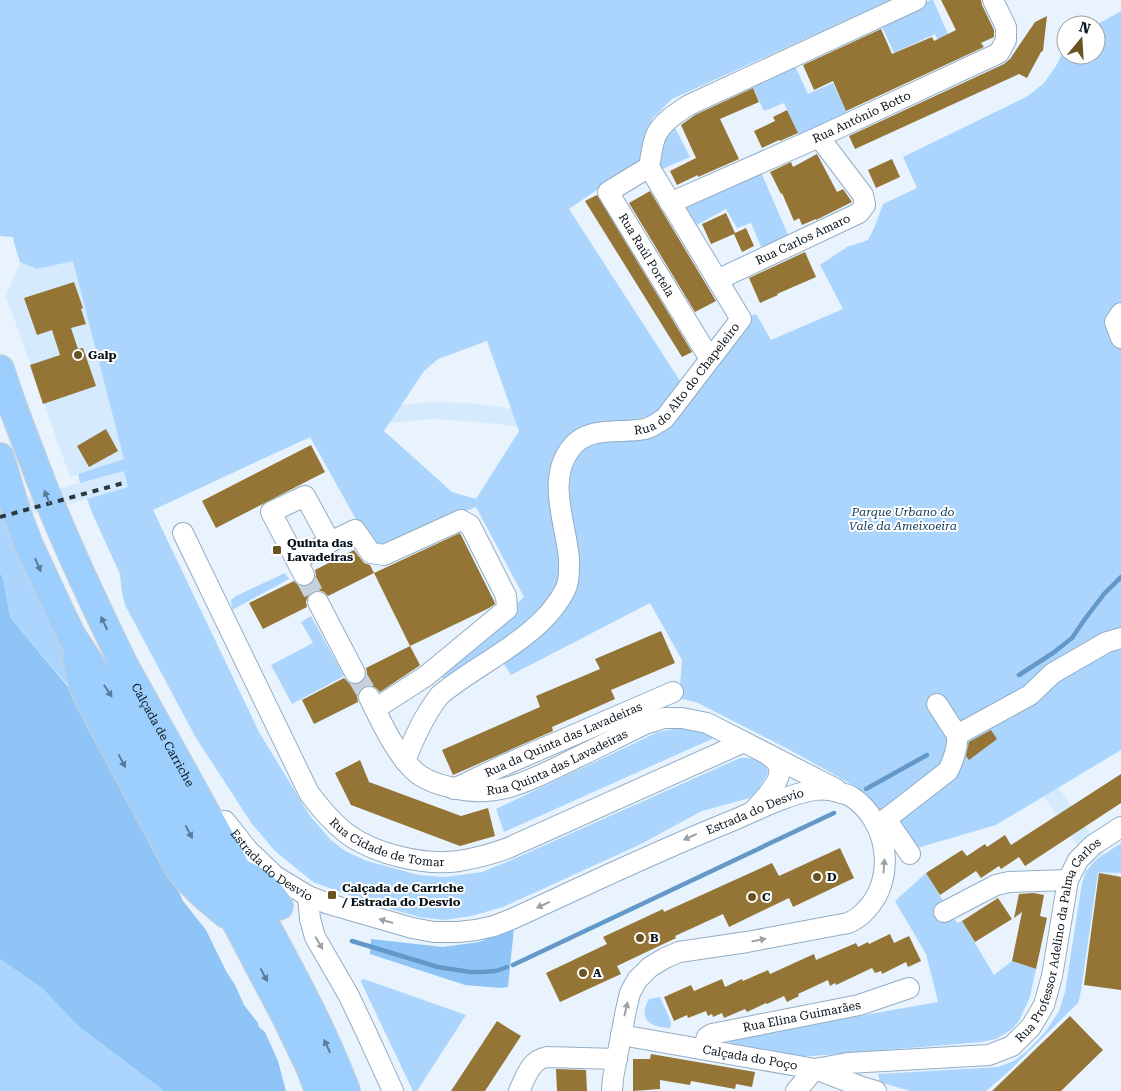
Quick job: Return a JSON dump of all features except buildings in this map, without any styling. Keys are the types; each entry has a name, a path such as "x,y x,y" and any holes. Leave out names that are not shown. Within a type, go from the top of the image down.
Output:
{"highway":[{"name":"Calçada de Carriche","path":"0,369 53,512 108,633 309,1006 346,1091"},
{"name":"Calçada de Carriche","path":"0,457 17,514 29,545 72,636 143,745 286,1017 319,1091"},
{"path":"72,636 83,685 89,699 183,874 205,897 230,916 242,932"},
{"path":"159,728 197,786 225,821"},
{"path":"162,835 172,849 181,856 248,876 270,893 279,906"}],"street":[{"path":"649,167 656,136 662,126 675,114 698,101 916,0"},
{"name":"Rua António Botto","path":"670,203 819,137 999,53 1006,40 1006,27 993,0"},
{"name":"Rua Carlos Amaro","path":"717,280 859,213 865,205 863,195 819,137"},
{"name":"Rua do Alto do Chapeleiro","path":"405,761 414,737 433,704 440,696 528,634 558,601 566,587 569,569 568,549 558,495 559,476 563,461 571,448 581,438 594,433 645,429 654,426 665,418 741,319 649,167"},
{"name":"Rua Raúl Portela","path":"649,167 608,192 710,359"},
{"path":"1121,313 1115,322 1121,338"},
{"name":"Rua Quinta das Lavadeiras","path":"330,542 305,496 271,512 300,567 330,542 355,530 371,553 384,555 461,520 470,524 506,596 507,609 426,676 372,703 392,742 405,761 421,776 442,785 474,792 505,789 533,780 645,724 664,718 682,718 707,723 767,754"},
{"name":"Rua Cidade de Tomar","path":"183,533 309,793 324,814 346,833 383,851 409,859 433,862 458,861 484,856 508,848 744,742"},
{"path":"318,602 355,673"},
{"path":"957,735 1030,695 1053,672 1107,642 1121,638"},
{"name":"Rua da Quinta das Lavadeiras","path":"454,788 673,692"},
{"path":"910,854 886,819 948,771 952,763 956,750 957,735 937,704"},
{"path":"767,754 851,796"},
{"path":"752,812 769,794 779,774 778,764 767,754"},
{"name":"Estrada do Desvio","path":"225,821 248,850 274,876 308,896 357,913 412,928 434,932 458,932 494,926 512,919 697,834 800,793 818,789 832,790 851,796 868,811 884,846 886,864 882,880 876,897 867,910 858,918 848,923 742,943 679,952 650,967 637,980 630,993 612,1091"},
{"name":"Rua Professor Adelino da Palma Carlos","path":"815,1069 848,1063 989,1055 1012,1046 1031,1027 1044,1005 1052,976 1068,880 1078,860 1092,845 1121,827"},
{"path":"944,912 996,886 1009,882 1068,880"},
{"path":"308,896 310,919 315,936 349,996 393,1091"},
{"name":"Rua Elina Guimarães","path":"702,1049 706,1037 718,1032 859,1005 908,988"},
{"name":"Calçada do Poço","path":"621,1036 815,1069 876,1091"},
{"path":"519,1091 532,1065 541,1058 617,1059"},
{"path":"796,1091 815,1069"}],"shaded area":[{"path":"73,260 125,459 70,477 6,296 20,262 37,269"},
{"path":"431,402 466,403 541,414 1035,753 1121,879 1121,910 1021,763 538,431 499,424 432,419 378,424 296,442 25,516 21,499 376,407"},
{"path":"0,573 3,578 10,617 69,688 73,687 158,854 159,861 177,888 183,901 206,930 244,1005 259,1027 265,1032 278,1061 286,1091 164,1091 78,1026 43,989 0,959"},
{"path":"514,928 508,987 465,985 370,954 371,939 443,947 479,942"}],"green space":[{"path":"0,0 891,0 672,99 652,119 639,166 598,189 569,209 682,384 658,415 590,428 569,442 564,552 556,593 525,627 445,682 440,674 524,597 476,507 372,548 310,437 153,510 259,732 310,816 331,840 345,851 367,861 419,875 445,877 482,872 740,758 753,759 766,764 768,773 759,789 750,798 702,811 639,845 503,907 471,916 445,920 419,917 374,904 313,882 275,851 252,824 196,738 125,605 120,574 87,499 128,487 124,471 80,483 78,474 124,459 73,261 37,269 20,262 13,237 0,236","holes":["487,341 519,431 476,499 452,492 384,431 424,371 438,359"]},
{"path":"933,0 958,57 947,62 935,34 894,53 880,22"},
{"name":"Parque Urbano do Vale da Ameixoeira","path":"1121,11 1121,750 996,825 917,848 886,819 862,791 790,750 698,703 679,698 682,660 650,603 511,675 501,659 574,588 565,498 571,448 645,429 741,319 756,314 771,340 843,309 820,265 847,247 868,240 883,204 917,188 903,157 1028,96 1044,83 1056,65 1106,65 1106,19"},
{"path":"795,66 808,94 833,83 847,113 799,135 784,103 764,111 752,85"},
{"path":"672,122 690,157 660,170 658,155 660,144"},
{"path":"760,170 789,237 762,249 751,223 737,228 726,209 695,226 685,204"},
{"path":"0,502 64,646 73,687 70,688 10,617 3,578 0,573"},
{"path":"285,573 289,579 232,610 231,600 236,596"},
{"path":"311,616 344,676 292,704 271,665 313,643 301,622"},
{"path":"674,729 709,732 714,738 504,832 496,809 658,732"},
{"path":"1121,843 1121,873 1098,872 1078,1003 1006,1074 986,1091 910,1091 880,1082 878,1074 998,1067 1014,1061 1028,1050 1046,1031 1059,1011 1065,992 1082,883 1086,871 1096,860"},
{"path":"926,873 957,923 962,921 994,975 1012,961 1036,969 1030,997 1019,1021 1011,1030 996,1039 982,1042 800,1057 732,1045 730,1043 730,1040 733,1038 938,1002 926,954 895,901"},
{"path":"0,959 43,989 78,1026 164,1091 0,1091"},
{"path":"364,979 466,1015 417,1091 413,1091 361,982"},
{"path":"660,997 671,1022 670,1028 663,1028 652,1024 645,1017 649,999"}],"waterway":[{"path":"1019,675 1072,638 1104,594 1121,577"},
{"path":"866,789 927,755"},
{"path":"513,965 834,813"},
{"path":"352,941 438,967 470,972 496,971 507,967"}],"tunnel":[{"path":"304,575 318,602"},
{"path":"355,673 369,697"}],"railway":[{"path":"0,517 127,482"}],"place":[{"name":"Galp","path":"78,355"},
{"name":"Quinta das Lavadeiras","path":"277,550"},
{"name":"D","path":"817,877"},
{"name":"Calçada de Carriche / Estrada do Desvio","path":"332,895"},
{"name":"C","path":"752,897"},
{"name":"B","path":"640,938"},
{"name":"A","path":"583,973"}]}
